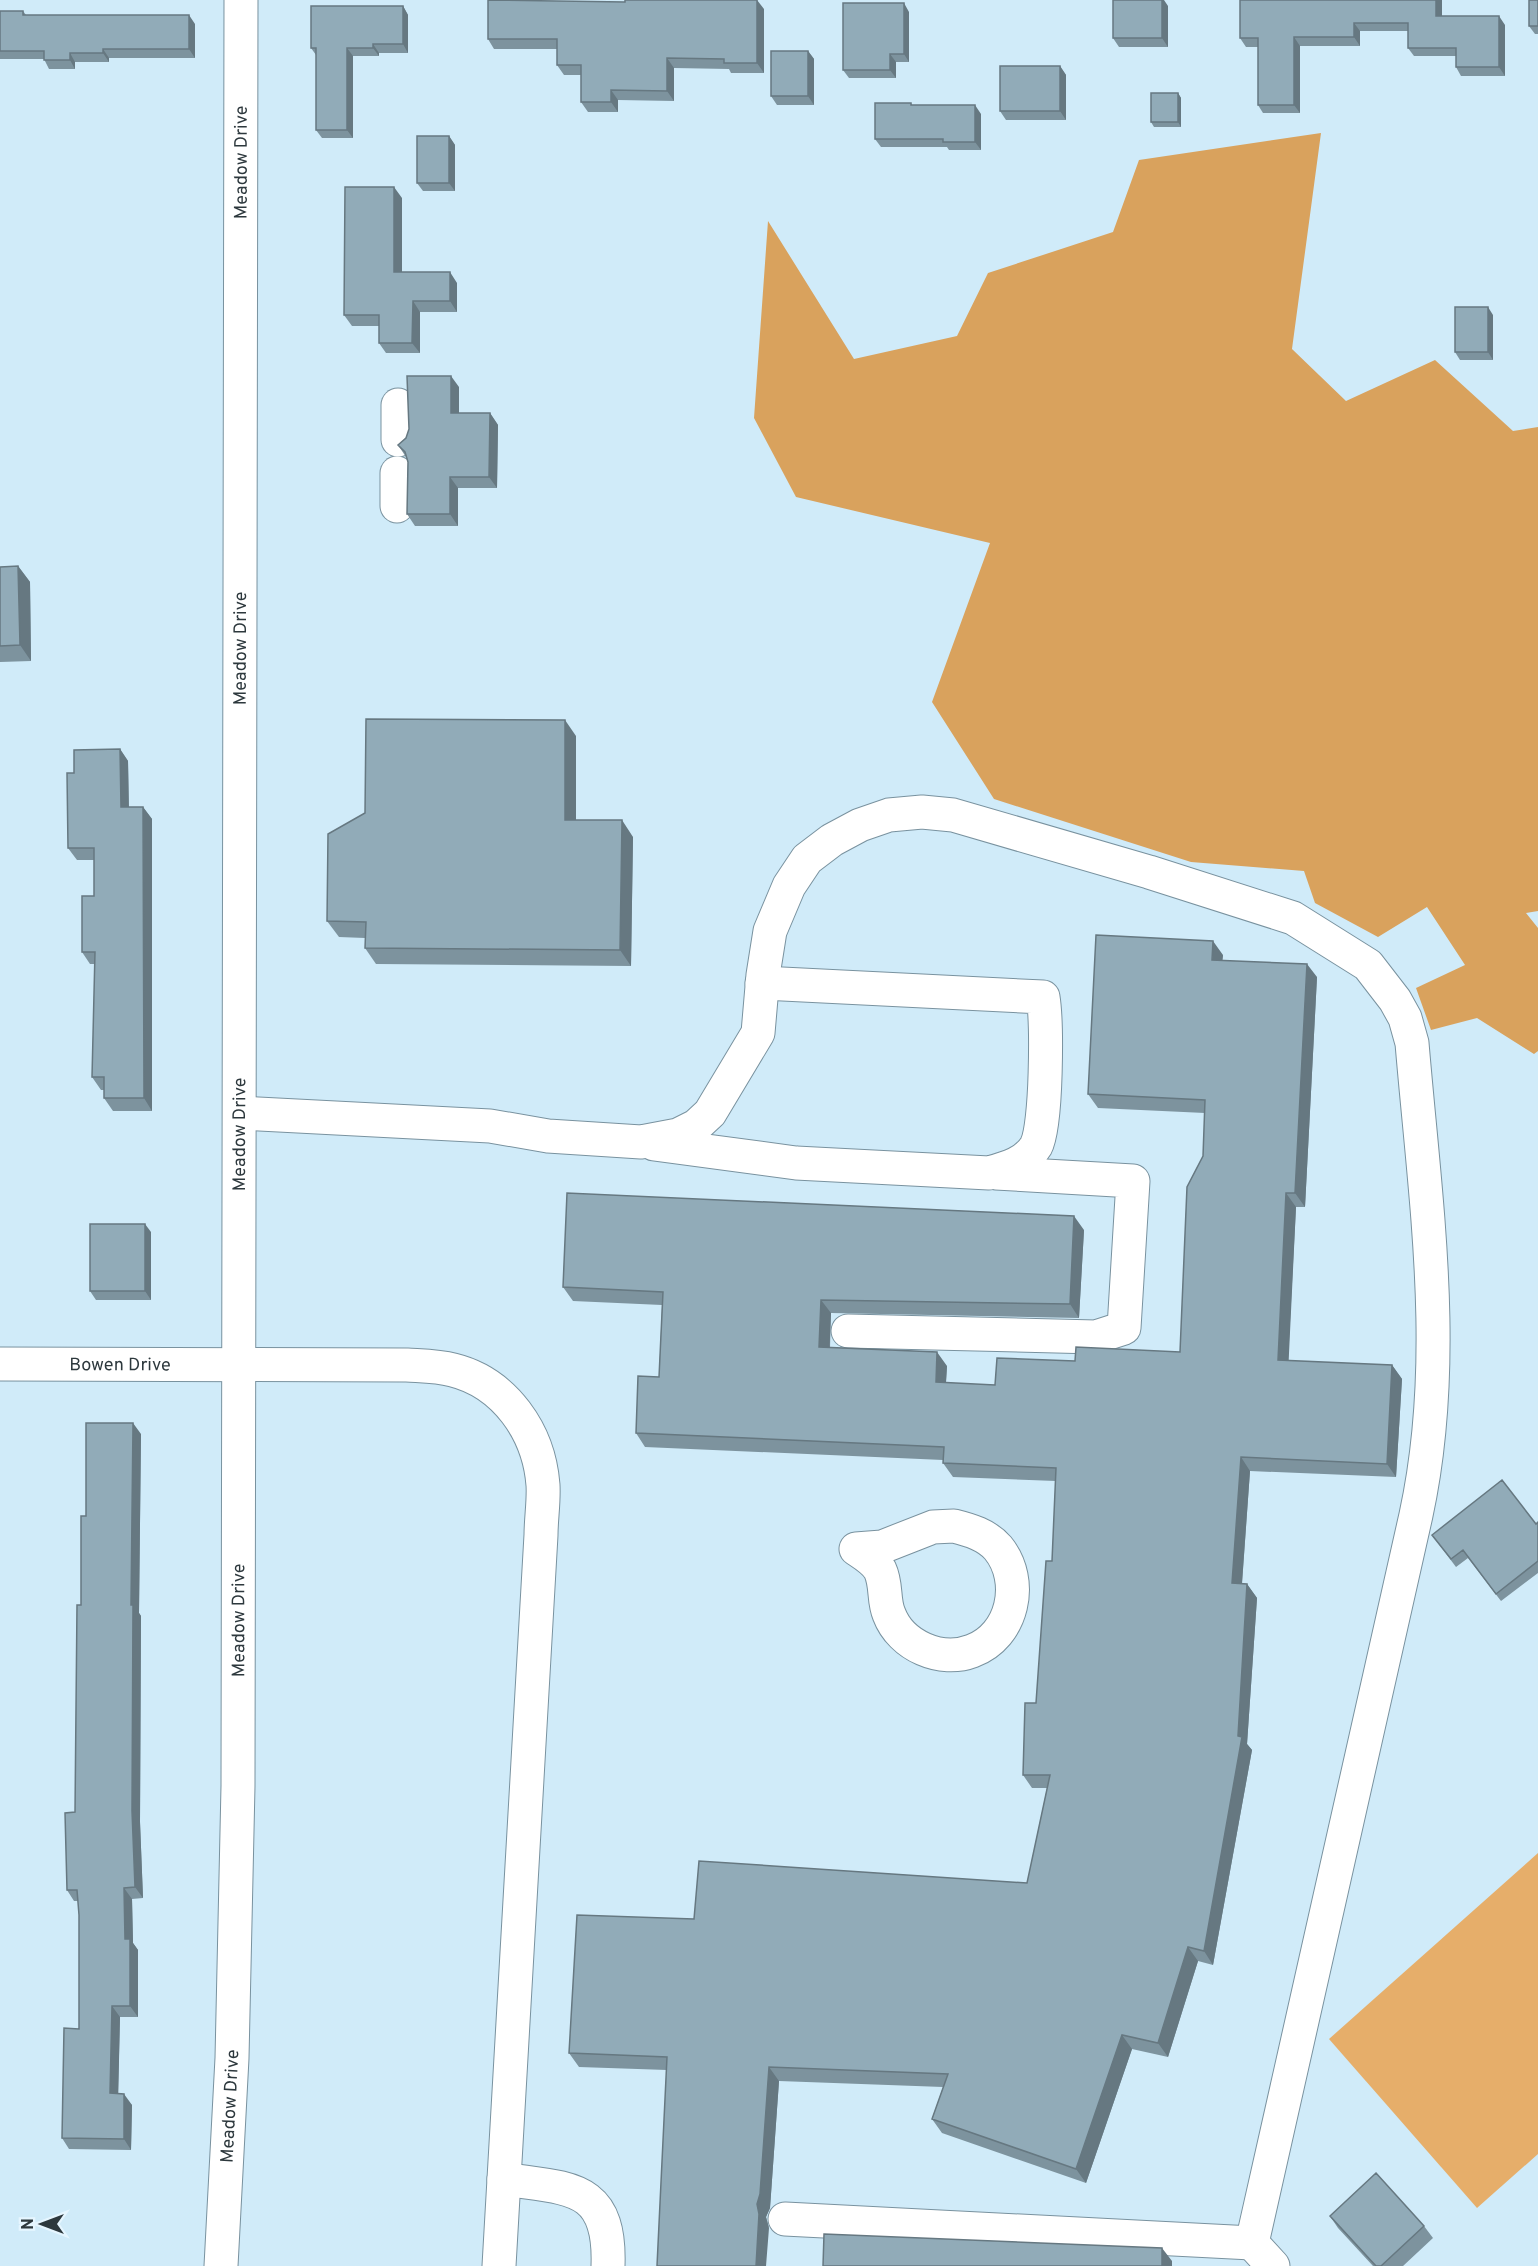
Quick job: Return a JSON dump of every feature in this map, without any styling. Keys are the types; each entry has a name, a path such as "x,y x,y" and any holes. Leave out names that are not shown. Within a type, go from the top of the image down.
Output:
{"street":[{"name":"Meadow Drive","path":"221,2266 232,2058 238,1786 241,0"},
{"path":"398,405 398,440"},
{"path":"397,473 397,506"},
{"path":"641,1142 678,1135 696,1126 710,1113 758,1033 762,983 770,931 789,886 807,859 832,840 860,825 889,814 922,812 953,815 1149,872 1293,918 1368,965 1395,1000 1405,1018 1412,1043 1434,1304 1432,1383 1424,1477 1262,2255 785,2219"},
{"path":"762,983 1043,997 1046,1017 1041,1127 1036,1146 1024,1160 989,1173"},
{"path":"240,1113 490,1126 548,1136 641,1142 715,1154 741,1155 796,1163 1133,1181 1124,1328 1096,1337 848,1331"},
{"name":"Bowen Drive","path":"0,1364 407,1365 453,1370 488,1385 515,1410 535,1444 543,1484 542,1515 499,2266"},
{"path":"954,1526 976,1532 998,1548 1010,1570 1014,1593 1009,1615 995,1636 973,1651 947,1656 919,1648 902,1635 890,1616 885,1598 885,1584 879,1569 870,1558 856,1549 882,1547 933,1527 954,1526"},
{"path":"504,2179 570,2191 579,2194 597,2207 606,2225 609,2246 608,2266"}],"shaded area":[{"path":"1321,133 1292,349 1346,401 1435,360 1513,431 1538,427 1538,911 1526,913 1538,928 1538,1051 1534,1054 1477,1018 1431,1030 1416,988 1465,965 1427,907 1378,937 1315,903 1304,871 1191,862 994,799 932,702 990,543 796,497 754,418 768,221 854,359 957,336 988,273 1113,232 1139,160"},
{"path":"1538,1853 1538,2154 1477,2208 1329,2039"}],"building":[{"path":"488,0 625,2 625,0 757,0 757,63 724,63 724,59 667,58 667,91 611,90 611,102 581,102 581,65 557,65 557,39 488,39"},
{"path":"1113,0 1162,0 1162,38 1113,38"},
{"path":"1240,0 1436,0 1436,16 1499,16 1499,67 1456,67 1456,48 1408,48 1408,23 1354,23 1354,37 1294,37 1294,105 1258,105 1258,38 1240,38"},
{"path":"1529,0 1538,0 1538,26 1529,26"},
{"path":"843,3 904,3 904,54 890,54 890,70 843,70"},
{"path":"311,6 403,6 403,44 373,44 373,48 347,48 347,130 316,130 316,48 311,48"},
{"path":"0,11 23,11 23,15 189,15 189,49 103,49 103,53 70,53 70,60 44,60 44,51 0,51"},
{"path":"771,51 808,51 808,96 771,96"},
{"path":"1000,66 1060,66 1060,111 1000,111"},
{"path":"1151,93 1178,93 1178,122 1151,122"},
{"path":"875,103 975,105 975,142 943,142 943,139 875,139"},
{"path":"417,136 449,136 449,183 417,183"},
{"path":"345,187 394,187 394,272 450,272 450,301 413,301 412,343 379,343 379,315 344,315"},
{"path":"1455,307 1488,307 1488,352 1455,352"},
{"path":"407,376 451,376 451,413 490,413 489,477 450,477 450,514 407,514 408,462 405,452 398,445 406,438 409,429"},
{"path":"18,566 20,645 0,646 0,567"},
{"path":"366,719 565,720 565,820 622,820 620,950 365,948 366,922 327,921 328,834 365,813"},
{"path":"120,749 121,807 143,807 144,1098 104,1098 104,1077 92,1077 95,952 82,952 82,896 94,896 94,848 68,848 67,773 74,773 74,750"},
{"path":"1096,935 1213,941 1212,960 1307,964 1295,1193 1286,1193 1278,1360 1392,1365 1387,1464 1241,1457 1232,1583 1247,1584 1238,1736 1242,1737 1204,1951 1188,1947 1158,2043 1122,2035 1076,2169 932,2119 948,2074 769,2067 760,2194 757,2204 759,2214 756,2266 657,2266 667,2057 569,2053 577,1915 694,1919 699,1861 1027,1883 1050,1775 1023,1775 1025,1703 1036,1703 1046,1561 1052,1561 1056,1468 943,1463 944,1447 636,1433 638,1376 659,1377 663,1292 563,1287 567,1193 1074,1216 1070,1304 821,1300 819,1347 937,1352 936,1382 995,1385 997,1358 1075,1361 1076,1347 1180,1352 1187,1187 1203,1156 1205,1100 1088,1094"},
{"path":"90,1224 145,1224 145,1291 90,1291"},
{"path":"86,1423 133,1423 131,1605 133,1605 132,1811 135,1887 124,1888 125,1939 130,1939 130,2006 112,2006 110,2093 124,2094 124,2139 62,2138 64,2028 79,2029 79,1915 77,1890 67,1890 65,1813 75,1812 77,1605 81,1605 81,1516 86,1516"},
{"path":"1502,1480 1536,1524 1538,1522 1538,1561 1496,1594 1463,1550 1451,1559 1432,1535"},
{"path":"1376,2173 1424,2226 1381,2266 1376,2266 1330,2216"},
{"path":"824,2234 1162,2248 1162,2266 823,2266"}]}
